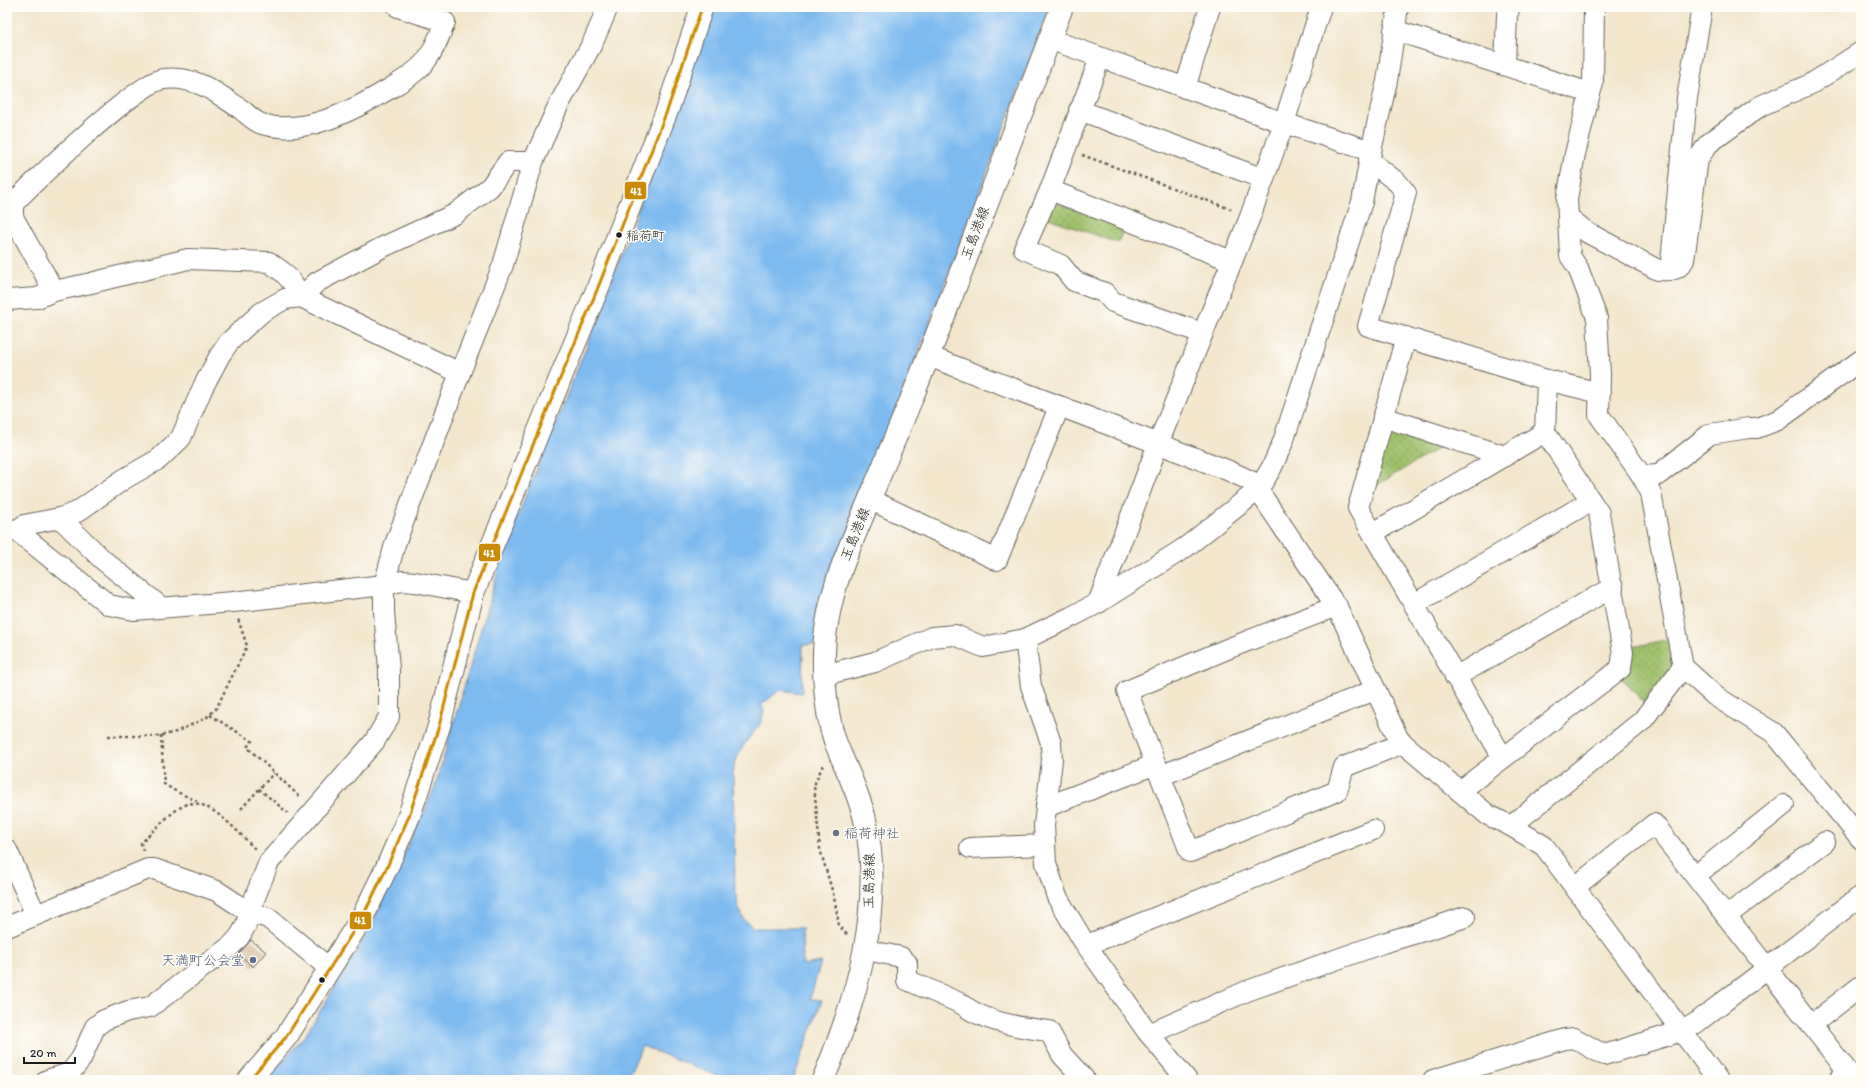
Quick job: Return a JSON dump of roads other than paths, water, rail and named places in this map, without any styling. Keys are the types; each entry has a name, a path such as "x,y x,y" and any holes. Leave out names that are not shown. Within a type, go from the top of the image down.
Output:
{"main road":[{"path":"249,1080 286,1037 363,916 387,867 409,816 439,726 474,593 597,290 668,108 702,7"},
{"name":"玉島港線","path":"823,1080 854,991 866,950 871,891 871,852 865,818 834,739 826,702 824,675 826,626 834,590 869,498 928,356 1062,7"}],"street":[{"path":"54,291 13,217 13,204 110,114 143,88 161,79 179,78 199,83 212,89 260,123 272,127 286,128 329,120 360,107 409,77 425,62 439,39 445,22 398,7"},
{"path":"47,1080 70,1073 81,1059 95,1027 104,1020 128,1011 150,1007 232,945 240,936 246,925 249,912 269,862 374,742 389,717 389,669 384,612 384,585 395,544 503,265 533,162 558,106 593,42 608,7"},
{"path":"1186,88 1210,7"},
{"path":"1098,603 1158,444 1250,217 1284,123 1321,7"},
{"path":"824,675 875,662 932,637 955,635 983,647 1026,640 1098,603 1186,547 1258,490 1272,467 1283,442 1362,202 1370,156 1387,81 1398,7"},
{"path":"1505,65 1507,16 1510,7"},
{"path":"1594,7 1592,84 1575,154 1567,200 1570,256 1578,268 1597,318 1600,393 1599,415 1642,476 1652,493 1683,667 1715,696 1774,733 1861,839"},
{"path":"1670,271 1687,98 1702,7"},
{"path":"1394,30 1590,93"},
{"path":"1049,39 1284,123 1370,156 1398,183 1406,193 1368,326 1547,380 1600,393"},
{"path":"1568,217 1588,233 1658,270 1670,271 1680,267 1684,260 1698,159 1708,144 1760,106 1811,84 1861,52"},
{"path":"1100,58 1064,148 1050,190 1024,249 1061,265 1074,281 1105,294 1113,302 1202,333"},
{"path":"1079,110 1264,179"},
{"path":"301,297 317,282 383,247 455,214 490,187 508,162 533,162"},
{"path":"1050,190 1232,261"},
{"path":"7,300 38,298 54,291 91,284 188,259 269,262 284,273 292,282 301,297"},
{"path":"10,530 24,525 60,518 77,512 124,479 159,460 181,438 190,422 203,387 229,342 262,312 285,299 301,297 460,373"},
{"path":"1406,337 1358,508 1503,758"},
{"path":"928,356 1227,470 1250,481 1258,490 1337,606 1399,740 1488,815 1511,826 1544,846 1718,1080"},
{"path":"1642,476 1658,475 1710,434 1757,428 1778,420 1828,382 1861,360"},
{"path":"1460,791 1621,668 1623,653 1613,587 1599,513 1545,432 1547,380"},
{"path":"869,498 997,560 1059,406"},
{"path":"1384,417 1505,456"},
{"path":"1373,533 1545,432"},
{"path":"1414,604 1591,501"},
{"path":"60,518 102,560 161,607"},
{"path":"10,530 109,605 134,610 233,602 384,585 402,581 474,593"},
{"path":"1455,676 1613,587"},
{"path":"1337,606 1227,649 1127,691 1190,852 1337,791 1344,766 1403,743"},
{"path":"1026,640 1031,686 1051,744 1052,760 1046,807 1046,863 1057,897 1086,945 1149,1034 1187,1080"},
{"path":"1511,826 1642,721 1683,667"},
{"path":"1046,807 1158,770 1376,690"},
{"path":"1695,876 1784,805"},
{"path":"1575,887 1654,824 1848,1072 1839,1080"},
{"path":"1086,945 1373,830"},
{"path":"1726,916 1825,842"},
{"path":"970,848 1046,845"},
{"path":"7,850 36,915"},
{"path":"7,927 148,869 154,869 217,891 249,912 260,914 268,918 330,968"},
{"path":"1433,1080 1565,1038 1574,1038 1604,1055 1682,1031 1696,1023 1861,896"},
{"path":"1149,1034 1247,991 1382,942 1430,929 1465,917"},
{"path":"866,950 901,957 907,963 907,980 962,1004 967,1009 1003,1024 1049,1031 1062,1055 1085,1080"},
{"path":"1811,1025 1861,986"}],"water":[{"path":"715,7 1050,7 882,447 816,644 803,645 802,693 780,690 761,705 764,711 761,721 741,750 734,767 735,890 738,906 744,920 754,928 802,928 803,965 821,962 810,999 822,1000 793,1080 728,1080 642,1046 627,1080 267,1080 306,1034 368,932 435,787 504,549 586,348"}],"place":[{"name":"稲荷町","path":"619,235"},
{"name":"稲荷神社","path":"836,833"},
{"name":"天満町公会堂","path":"253,960"}]}
